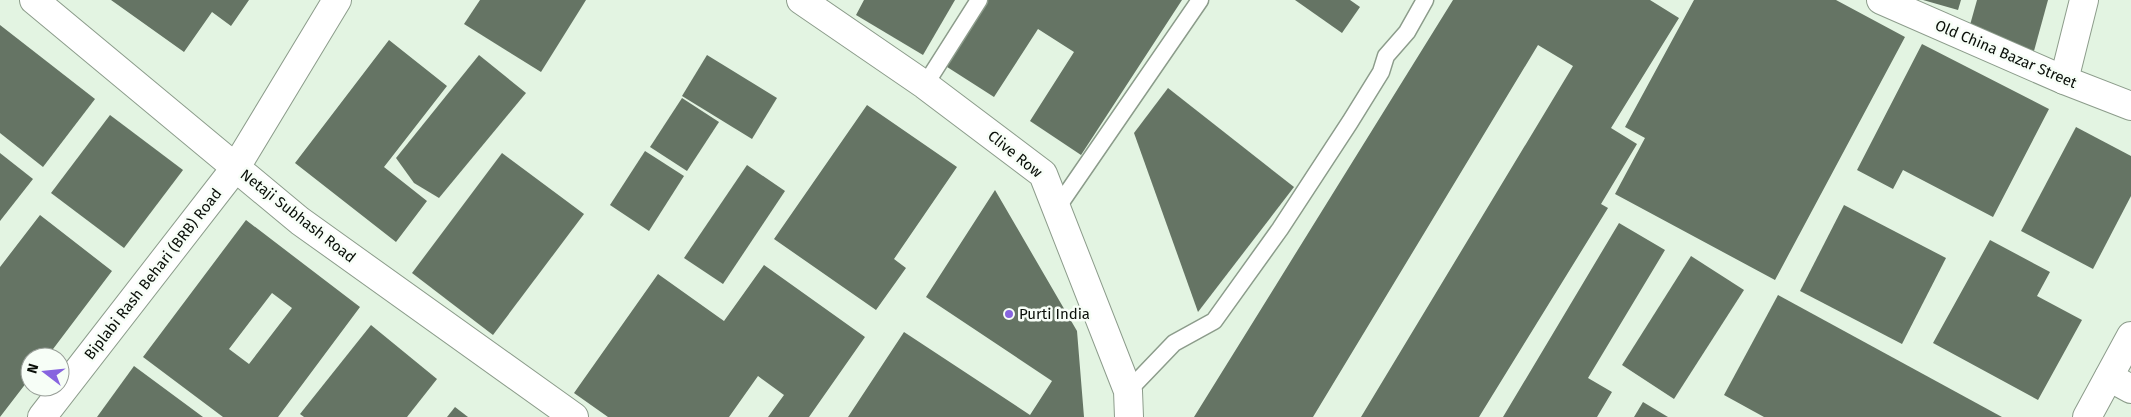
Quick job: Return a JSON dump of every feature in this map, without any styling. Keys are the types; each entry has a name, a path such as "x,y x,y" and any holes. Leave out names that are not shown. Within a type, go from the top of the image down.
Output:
{"main road":[{"name":"Netaji Subhash Road","path":"34,0 300,221 574,417"},
{"name":"Biplabi Rash Behari (BRB) Road","path":"42,417 236,167 337,0"},
{"name":"Clive Row","path":"801,0 925,85 1043,174 1128,404"},
{"name":"Old China Bazar Street","path":"1881,0 2064,80 2131,106"},
{"path":"2064,80 2084,0"},
{"path":"2087,417 2120,383 2131,336"}],"lane":[{"path":"925,85 979,0"},
{"path":"1056,208 1200,0"},
{"path":"1128,404 1174,343 1214,321 1280,230 1381,72 1386,56 1407,32 1425,0"}],"building":[{"path":"111,0 249,0 231,26 212,12 184,52"},
{"path":"480,0 586,0 541,72 464,24"},
{"path":"864,0 955,0 923,55 856,15"},
{"path":"987,0 1182,0 1081,155 1030,121 1074,52 1038,29 994,97 944,65"},
{"path":"1295,0 1350,0 1360,7 1342,33"},
{"path":"1453,0 1650,0 1679,18 1611,128 1637,144 1601,204 1608,208 1479,417 1361,417 1573,66 1538,45 1313,417 1194,417"},
{"path":"1694,0 1836,0 1905,37 1775,280 1615,194 1645,138 1625,127"},
{"path":"1923,0 1961,0 1958,10"},
{"path":"1977,0 2048,0 2034,51 1968,32"},
{"path":"0,25 95,99 43,167 0,133"},
{"path":"389,40 447,86 384,167 427,201 396,242 295,163"},
{"path":"1922,44 2049,109 1993,217 1903,170 1893,189 1857,170"},
{"path":"479,55 526,93 439,198 414,183 396,158"},
{"path":"707,55 777,98 752,139 682,96"},
{"path":"1168,88 1294,187 1198,312 1134,133"},
{"path":"682,98 719,122 687,171 650,147"},
{"path":"867,105 957,167 894,259 906,268 876,310 774,239"},
{"path":"110,115 183,170 124,248 51,193"},
{"path":"2076,127 2131,156 2131,196 2093,269 2021,231"},
{"path":"645,151 684,176 649,231 610,205"},
{"path":"0,153 33,179 0,221"},
{"path":"502,153 584,214 493,335 412,273"},
{"path":"747,165 785,191 723,284 684,258"},
{"name":"Purti India","path":"995,190 1077,331 1084,417 848,417 904,332 1030,415 1052,381 926,297"},
{"path":"1844,205 1946,258 1902,344 1800,291"},
{"path":"40,215 112,271 55,347 20,347 20,391 0,417 0,267"},
{"path":"246,220 360,307 278,417 223,417 143,357","holes":["272,293 292,308 249,364 229,349"]},
{"path":"1619,223 1665,250 1588,378 1612,392 1597,417 1503,417"},
{"path":"1990,240 2050,272 2037,296 2082,320 2038,400 1933,343"},
{"path":"1691,256 1744,290 1674,399 1622,365"},
{"path":"764,265 865,337 809,417 768,417 784,395 758,376 729,417 608,417 574,393 658,274 724,321"},
{"path":"1778,295 2002,417 1764,417 1724,395"},
{"path":"371,325 437,379 407,417 304,417 300,414"},
{"path":"134,366 203,417 97,417"},
{"path":"1643,402 1668,417 1634,417"},
{"path":"455,407 468,417 447,417"}],"place":[{"name":"Purti India","path":"1009,314"}]}
